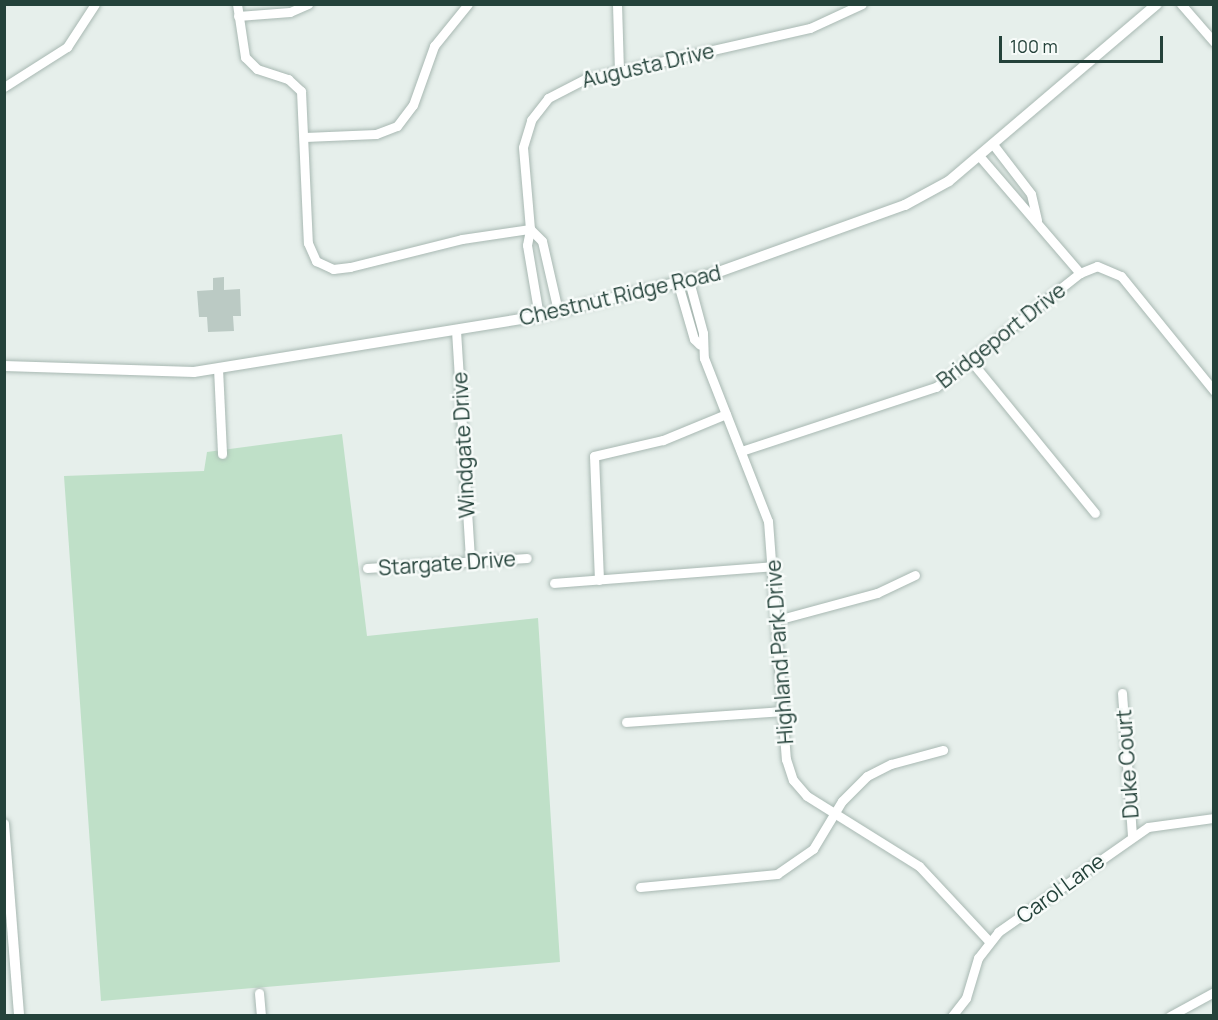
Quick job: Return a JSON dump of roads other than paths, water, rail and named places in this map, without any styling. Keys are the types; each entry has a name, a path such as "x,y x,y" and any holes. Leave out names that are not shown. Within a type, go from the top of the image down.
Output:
{"street":[{"path":"4,87 68,47 95,4"},
{"path":"237,4 241,47 250,63 288,79 301,91 308,243 311,254 324,266 379,262 462,239 530,229 542,241 558,311"},
{"path":"238,16 290,12 308,4"},
{"path":"304,137 376,134 397,126 413,105 434,46 468,4"},
{"path":"617,4 619,71"},
{"name":"Augusta Drive","path":"538,316 527,245 530,229 523,161 531,120 559,90 619,71 822,25 862,4"},
{"name":"Chestnut Ridge Road","path":"4,366 165,373 218,368 538,316 684,283 905,205 981,158 1157,4"},
{"path":"1181,4 1214,42"},
{"path":"994,147 1031,194 1036,220"},
{"name":"Bridgeport Drive","path":"741,450 920,394 971,361 1080,273 1036,220 1025,213 981,158"},
{"path":"1080,273 1097,266 1121,276 1214,391"},
{"name":"Highland Park Drive","path":"684,283 694,339 700,345 768,521 774,566 783,711 792,780 807,796 919,866 989,941"},
{"name":"Windgate Drive","path":"456,330 470,561"},
{"path":"971,361 1095,513"},
{"path":"218,368 222,454"},
{"path":"599,580 594,456 663,441 726,414"},
{"name":"Stargate Drive","path":"367,568 527,558"},
{"path":"554,583 774,566"},
{"path":"777,620 877,593 915,575"},
{"name":"Duke Court","path":"1122,693 1132,836"},
{"path":"626,722 783,711"},
{"path":"640,887 777,874 813,849 835,812 854,787 875,771 943,750"},
{"name":"Carol Lane","path":"952,1016 966,998 978,958 989,941 1132,836 1171,820 1214,818"},
{"path":"4,824 19,1016"},
{"path":"1170,1016 1214,992"},
{"path":"259,993 261,1016"}]}
